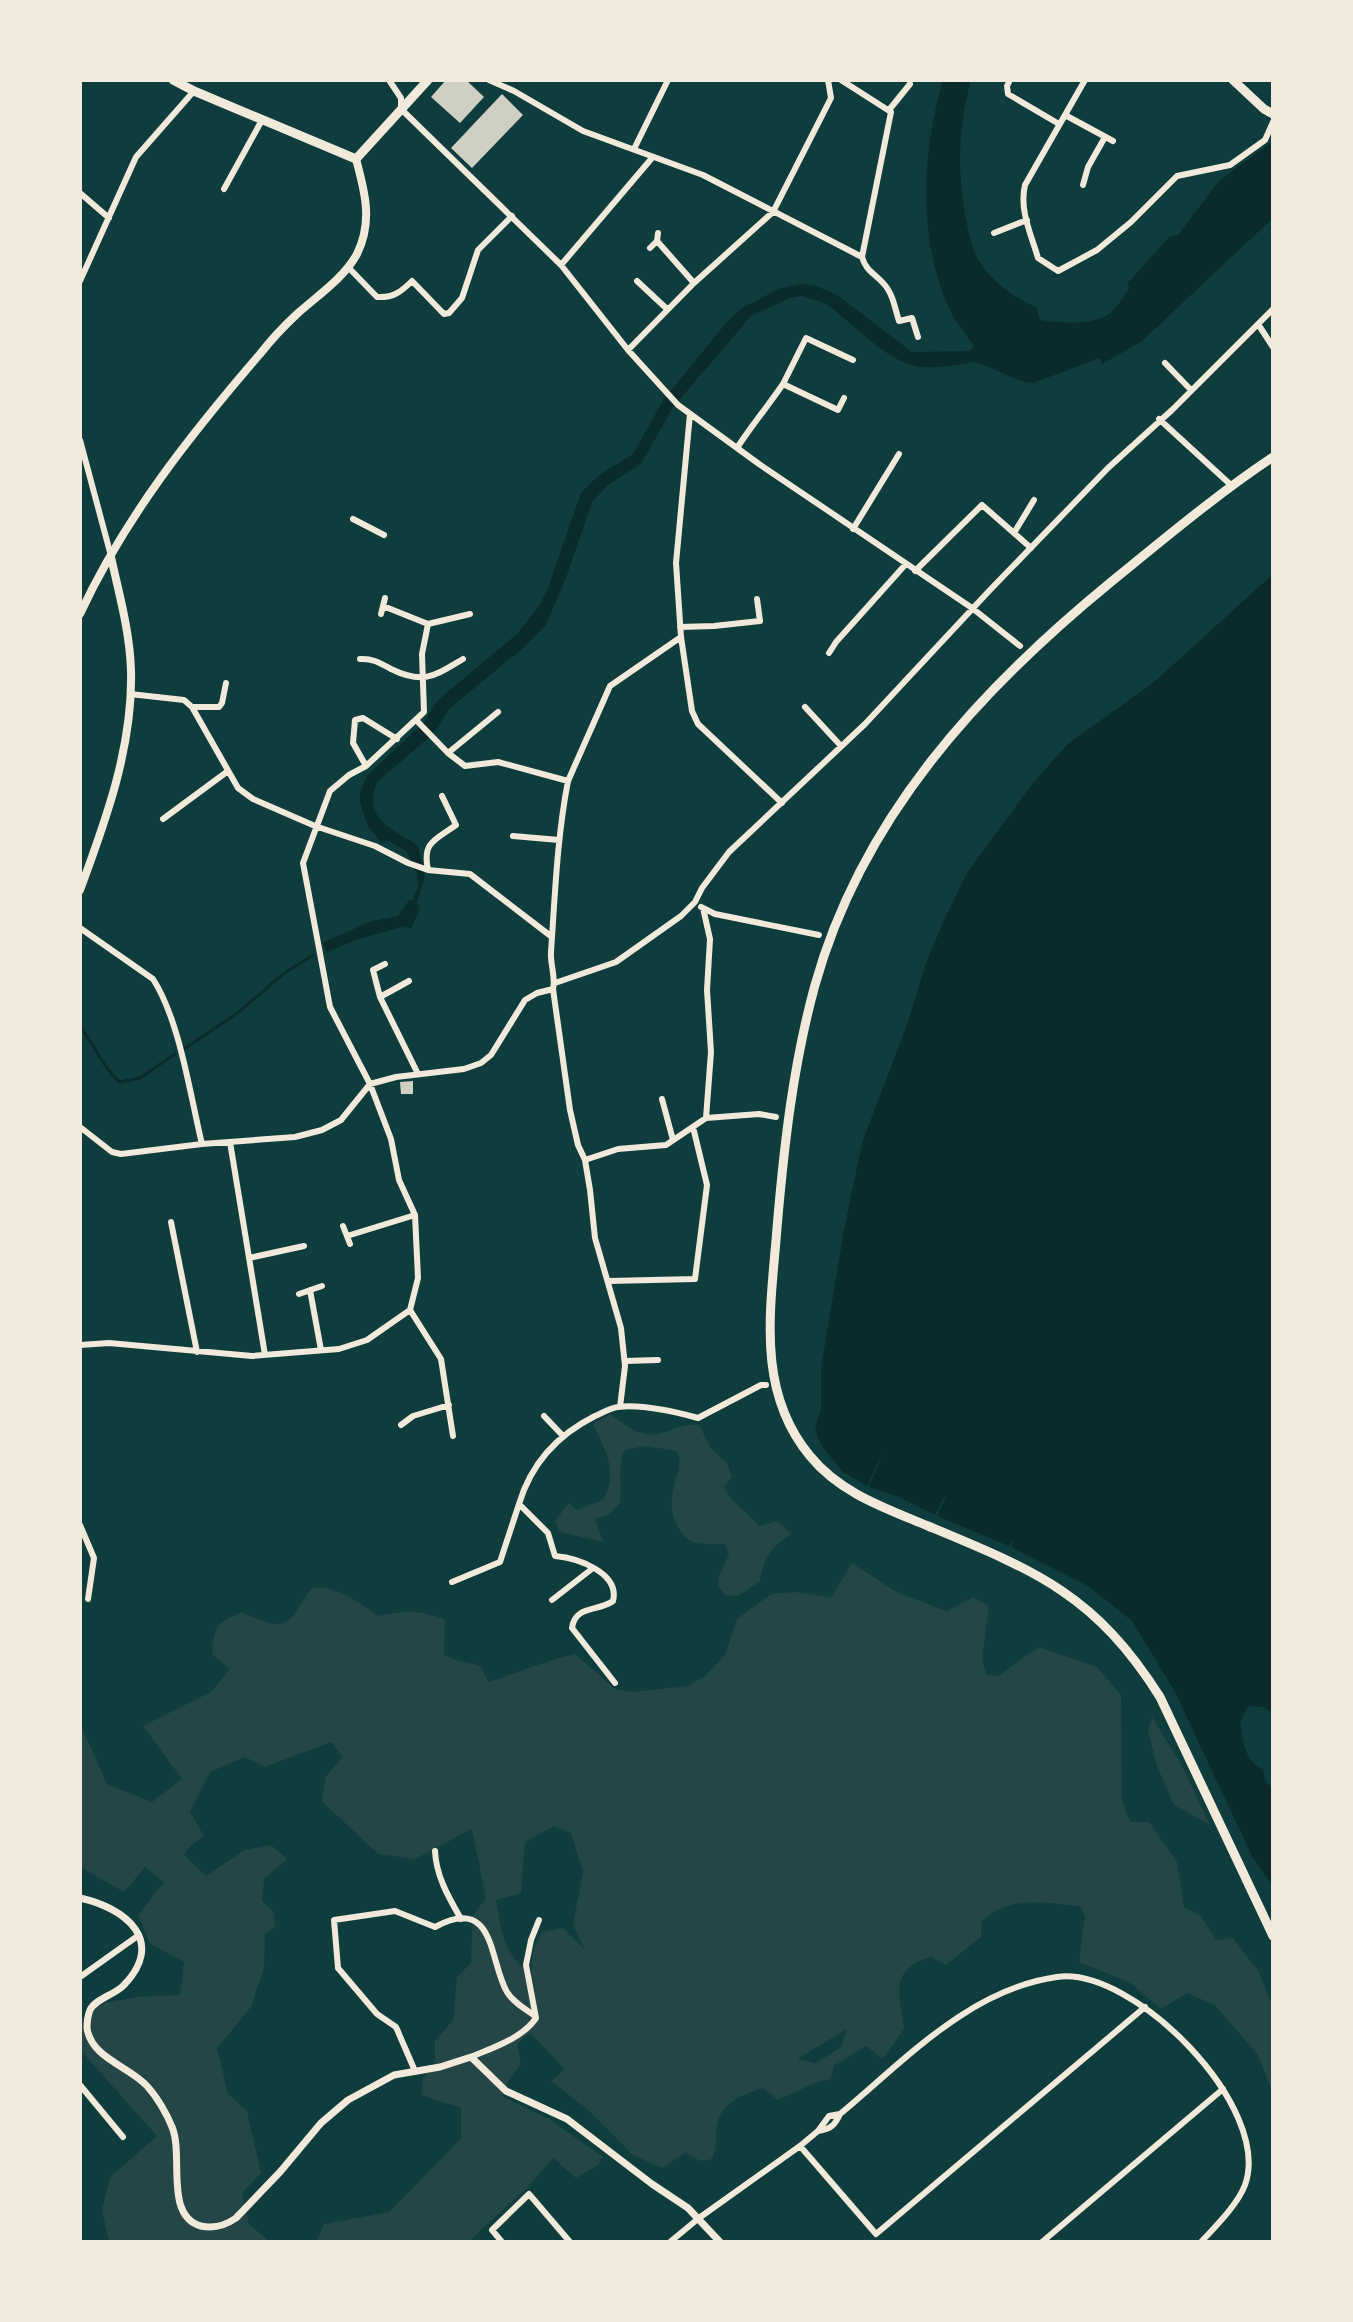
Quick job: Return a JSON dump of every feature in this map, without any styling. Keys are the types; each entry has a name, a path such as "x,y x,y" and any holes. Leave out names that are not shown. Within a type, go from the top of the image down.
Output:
{"main road":[{"path":"173,80 356,159"},
{"path":"356,159 428,80"},
{"path":"1233,80 1273,114"},
{"path":"80,614 155,484 185,444 268,344 348,267 361,244 367,223 366,197 356,159"},
{"path":"1273,457 1081,607 996,684 904,795 862,867 829,944 797,1061 783,1148 769,1351 774,1389 787,1421 807,1453 832,1479 872,1503 1035,1573 1083,1605 1114,1633 1160,1697 1273,1936"},
{"path":"80,890 117,780 128,718 129,644 111,556"}],"street":[{"path":"389,80 401,98 401,109 561,265 628,350 678,405 905,565 972,608 1020,646"},
{"path":"489,80 583,131 703,175 862,257"},
{"path":"508,88 513,80"},
{"path":"634,149 668,80"},
{"path":"628,350 694,283 773,212 831,98 828,80"},
{"path":"841,80 889,110"},
{"path":"1010,80 1008,94 1059,124"},
{"path":"1085,80 1025,185 1023,196 1038,258 1041,263 1058,271 1097,250 1131,222 1177,176 1230,165 1265,140 1273,122"},
{"path":"910,84 889,110 862,257 865,269 884,284 899,321 912,318 918,337"},
{"path":"80,281 136,157 194,91"},
{"path":"1065,115 1113,141"},
{"path":"224,189 262,120"},
{"path":"1083,185 1088,167 1105,137"},
{"path":"561,265 652,158"},
{"path":"80,193 109,218"},
{"path":"348,267 377,297 388,298 399,293 412,281 444,314 449,313 462,298 478,250 512,216"},
{"path":"994,233 1027,220"},
{"path":"650,248 658,237 694,283"},
{"path":"637,281 667,309"},
{"path":"80,1127 112,1152 121,1154 295,1137 322,1130 341,1120 370,1084 464,1069 481,1063 491,1055 525,1000 605,968 629,955 657,936 695,902 729,852 865,724 972,608 1273,309"},
{"path":"1258,324 1273,347"},
{"path":"737,448 783,384 806,338 853,360"},
{"path":"1165,363 1191,390"},
{"path":"783,384 838,410 844,398"},
{"path":"690,414 676,563 681,637 692,711 698,724 782,803"},
{"path":"1159,419 1232,486"},
{"path":"80,440 111,556"},
{"path":"853,529 899,454"},
{"path":"1014,533 1034,500"},
{"path":"915,571 982,505 1031,548"},
{"path":"353,519 384,535"},
{"path":"829,653 905,565"},
{"path":"385,598 382,610 428,624 470,614"},
{"path":"680,627 760,621 757,599"},
{"path":"80,1345 109,1343 252,1356 350,1347 367,1340 410,1310 418,1278 415,1215 399,1180 391,1139 370,1084 330,1007 323,983 303,863 330,791 419,723 424,712 422,654 428,624"},
{"path":"620,1407 625,1361 621,1328 595,1238 585,1160 570,1110 550,964 559,840 568,781 610,686 681,637"},
{"path":"360,659 370,659 396,671 431,678 463,659"},
{"path":"192,707 219,707 226,683"},
{"path":"130,694 184,700 192,707 238,788 253,799 315,826 375,846 408,863 426,869 470,874 552,937"},
{"path":"805,707 841,746"},
{"path":"448,753 498,712"},
{"path":"366,766 353,743 355,720 363,718 397,739"},
{"path":"419,723 465,766 498,762 568,781"},
{"path":"163,819 228,771"},
{"path":"426,869 428,845 456,825 442,796"},
{"path":"513,836 559,840"},
{"path":"695,902 715,914 819,935"},
{"path":"703,908 710,939 707,990 711,1052 706,1118"},
{"path":"80,928 153,979 160,991 170,1015 202,1144"},
{"path":"385,964 373,970 380,997 418,1074"},
{"path":"380,997 409,981"},
{"path":"662,1099 673,1140"},
{"path":"585,1160 618,1149 666,1145 706,1118 759,1114 776,1117"},
{"path":"609,1281 695,1279 707,1185 693,1127"},
{"path":"230,1142 265,1355"},
{"path":"347,1236 415,1215"},
{"path":"171,1222 197,1352"},
{"path":"343,1226 350,1244"},
{"path":"249,1258 304,1246"},
{"path":"299,1294 322,1286"},
{"path":"310,1290 321,1350"},
{"path":"410,1310 441,1359 453,1436"},
{"path":"625,1361 658,1360"},
{"path":"452,1582 500,1562 519,1504 539,1462 577,1425 620,1407 671,1410 698,1418 766,1385"},
{"path":"401,1425 413,1416 449,1405"},
{"path":"544,1416 563,1436"},
{"path":"519,1504 548,1533 555,1556 581,1561 613,1584 616,1593 613,1601 605,1607 580,1612 573,1619 572,1628 615,1683"},
{"path":"80,1525 94,1558 88,1599"},
{"path":"552,1600 593,1568"},
{"path":"435,1851 441,1879 461,1919"},
{"path":"80,1898 124,1916 139,1935 143,1955 126,1983 90,2010 87,2028 96,2048 147,2086 168,2118 175,2139 179,2203 186,2218 211,2227 236,2218 335,2110 371,2086 399,2074 471,2057 508,2040 533,2023 535,2016 526,1965 539,1920"},
{"path":"415,2071 396,2027 377,2014 338,1968 334,1920 389,1911 435,1927 461,1919 472,1921 493,1945 506,1990 535,2016"},
{"path":"80,1977 139,1935"},
{"path":"670,2242 818,2131 836,2124 840,2114 957,2017 977,2004 1018,1987 1060,1976 1115,1988 1145,2007 1192,2051 1233,2104 1244,2131 1248,2156 1245,2184 1227,2213 1201,2242"},
{"path":"800,2146 876,2234 1145,2007"},
{"path":"471,2057 506,2091 567,2119 699,2218 720,2242"},
{"path":"80,2085 123,2137"},
{"path":"1042,2242 1223,2089"},
{"path":"502,2242 492,2230 529,2194 570,2242"}],"shaded area":[{"path":"943,80 971,80 963,115 960,167 966,220 974,252 997,283 1036,307 1040,320 1084,322 1112,312 1129,289 1128,283 1169,237 1178,235 1219,181 1273,141 1273,218 1142,341 1102,364 1100,358 1033,383 977,363 935,367 911,365 872,342 825,303 801,296 751,316 673,407 641,464 608,485 592,502 546,625 449,709 433,734 378,781 373,794 377,814 383,822 418,846 425,876 417,902 420,909 411,929 406,926 327,952 322,943 372,921 398,916 418,888 417,873 409,855 387,840 382,843 368,827 360,802 360,792 367,776 425,721 437,701 518,633 541,603 548,588 581,493 598,476 633,454 664,399 727,322 742,308 781,288 803,284 837,295 912,352 970,351 974,346 952,315 939,283 928,225 927,166"},
{"path":"1273,574 1273,1713 1263,1707 1248,1706 1240,1723 1248,1756 1263,1770 1265,1781 1273,1788 1273,1887 1253,1858 1174,1690 1132,1621 1088,1586 1011,1547 1016,1537 1009,1546 937,1516 946,1497 935,1515 899,1497 869,1487 886,1446 867,1486 843,1472 821,1445 815,1429 821,1408 821,1369 862,1143 908,1022 926,963 967,873 1032,784 1068,744 1153,683"},
{"path":"610,1414 648,1435 699,1425 711,1449 727,1463 732,1476 724,1487 730,1497 759,1526 778,1521 791,1534 770,1553 760,1581 738,1596 725,1595 718,1586 729,1554 725,1544 697,1543 681,1532 672,1503 679,1467 677,1451 644,1446 625,1450 620,1468 620,1503 609,1514 595,1519 603,1542 560,1532 555,1521 569,1503 577,1510 603,1500 608,1490 608,1461 593,1424"},
{"path":"852,1563 898,1593 947,1611 973,1597 989,1606 982,1660 987,1675 998,1676 1039,1647 1097,1667 1121,1695 1122,1801 1130,1822 1149,1822 1177,1862 1184,1907 1201,1916 1216,1940 1233,1938 1259,1972 1273,2007 1273,2094 1258,2055 1215,2005 1187,1993 1161,2009 1130,1983 1079,1962 1085,1917 1081,1907 1041,1902 1015,1904 992,1913 981,1922 981,1937 946,1965 931,1957 908,1969 899,1993 904,2028 883,2059 866,2046 834,2066 831,2079 778,2100 763,2088 736,2099 721,2114 712,2159 701,2161 685,2153 662,2168 633,2155 586,2108 551,2081 565,2069 530,2033 517,2044 521,2064 502,2096 549,2119 603,2157 598,2165 576,2178 553,2158 526,2189 468,2242 316,2242 324,2224 389,2212 461,2139 461,2108 421,2095 423,2078 435,2062 435,2041 453,2020 457,1977 471,1963 473,1916 486,1898 472,1829 415,1859 378,1854 322,1801 326,1776 343,1757 331,1742 265,1767 245,1757 210,1772 190,1812 204,1836 184,1855 206,1876 245,1850 271,1845 287,1859 264,1879 262,1901 274,1912 275,1926 265,1934 264,1967 251,2007 217,2048 228,2094 247,2111 261,2173 242,2193 249,2224 270,2242 109,2242 102,2210 110,2177 157,2136 83,2053 80,2020 104,2003 137,1997 180,1995 184,1962 150,1944 138,1915 164,1882 145,1867 124,1892 80,1867 80,1734 84,1732 107,1784 152,1802 182,1779 143,1726 211,1692 230,1669 212,1654 214,1637 222,1623 242,1612 267,1622 283,1623 296,1612 310,1589 336,1591 377,1616 411,1612 445,1620 444,1654 481,1666 488,1682 575,1654 615,1689 632,1692 688,1686 705,1676 725,1655 737,1619 771,1594 795,1592 831,1598","holes":["554,1826 571,1833 583,1872 573,1925 586,1951 563,1928 543,1932 533,1953 532,1975 514,1958 505,1942 496,1900 521,1893 525,1842","847,2029 841,2047 816,2063 797,2059"]},
{"path":"1152,1717 1182,1766 1210,1825 1174,1805 1157,1766 1148,1731"}],"building":[{"path":"446,80 466,80 484,97 460,123 431,97"},
{"path":"502,94 523,115 472,168 451,148"},
{"path":"413,1081 413,1094 401,1094 400,1082"}],"waterway":[{"path":"184,1049 239,1012 283,974 313,955"},
{"path":"80,1027 120,1082 140,1078 175,1054"}]}
